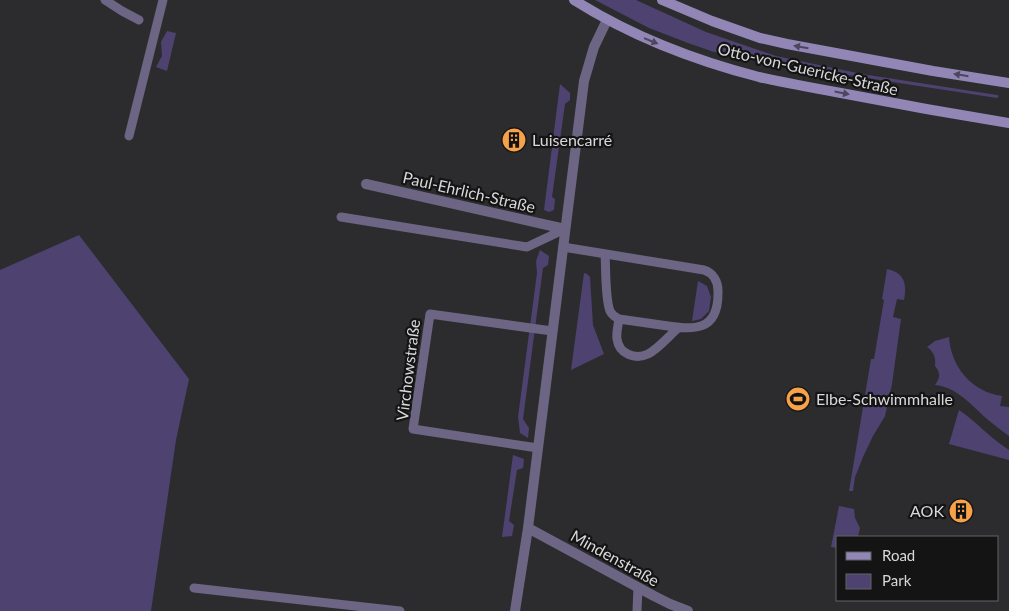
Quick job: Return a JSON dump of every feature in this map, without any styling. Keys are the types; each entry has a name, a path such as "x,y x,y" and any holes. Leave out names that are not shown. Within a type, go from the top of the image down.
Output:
{"street":[{"name":"Otto-von-Guericke-Straße","path":"574,0 632,33 673,50 758,76 907,106 1009,123"},
{"name":"Otto-von-Guericke-Straße","path":"662,0 712,22 779,43 1009,83"},
{"path":"515,611 528,528 584,81 594,47 607,20"},
{"name":"Paul-Ehrlich-Straße","path":"366,184 565,229"},
{"name":"Mindenstraße","path":"528,528 670,604 688,611"}],"lane":[{"path":"105,0 139,20"},
{"path":"129,136 163,0"},
{"path":"341,216 527,247 565,229"},
{"path":"563,247 704,270 713,275 718,291 716,309 712,317 706,324 688,329 619,319 609,309 605,254"},
{"name":"Virchowstraße","path":"538,448 413,429 430,314 552,330"},
{"path":"619,319 618,342 622,350 633,357 643,356 652,351 678,328"},
{"path":"637,611 638,587"},
{"path":"194,588 400,611"}],"green space":[{"path":"595,0 636,0 706,32 776,56 862,74 999,96 997,98 815,70 714,52 649,28"},
{"path":"167,31 176,33 167,71 156,67 162,56 161,42"},
{"path":"560,84 570,93 570,100 565,104 552,197 555,199 554,210 549,212 544,210"},
{"path":"79,235 189,379 176,440 151,611 0,611 0,270"},
{"path":"540,250 549,256 548,265 543,268 523,419 529,428 528,438 520,433 518,417 537,273 536,261"},
{"path":"887,269 898,273 905,284 904,300 897,299 893,317 901,319 892,384 885,416 863,457 855,477 853,491 849,491 871,359 874,359"},
{"path":"584,273 590,277 593,325 604,354 571,370"},
{"path":"698,281 707,286 711,297 709,311 701,319 692,321"},
{"path":"949,337 954,358 965,376 981,389 991,394 1002,396 1000,406 1009,407 1009,436 957,393 943,386 935,385 939,378 939,373 935,366 934,355 927,347 935,341"},
{"path":"959,410 1009,450 1009,460 949,444"},
{"path":"513,455 524,459 523,468 517,470 509,521 514,525 512,536 502,537"},
{"path":"839,506 854,509 855,518 860,528 858,536 836,536 836,548 831,547"}],"place":[{"name":"Luisencarré","path":"514,140"},
{"name":"Elbe-Schwimmhalle","path":"798,399"},
{"name":"AOK","path":"961,511"}]}
